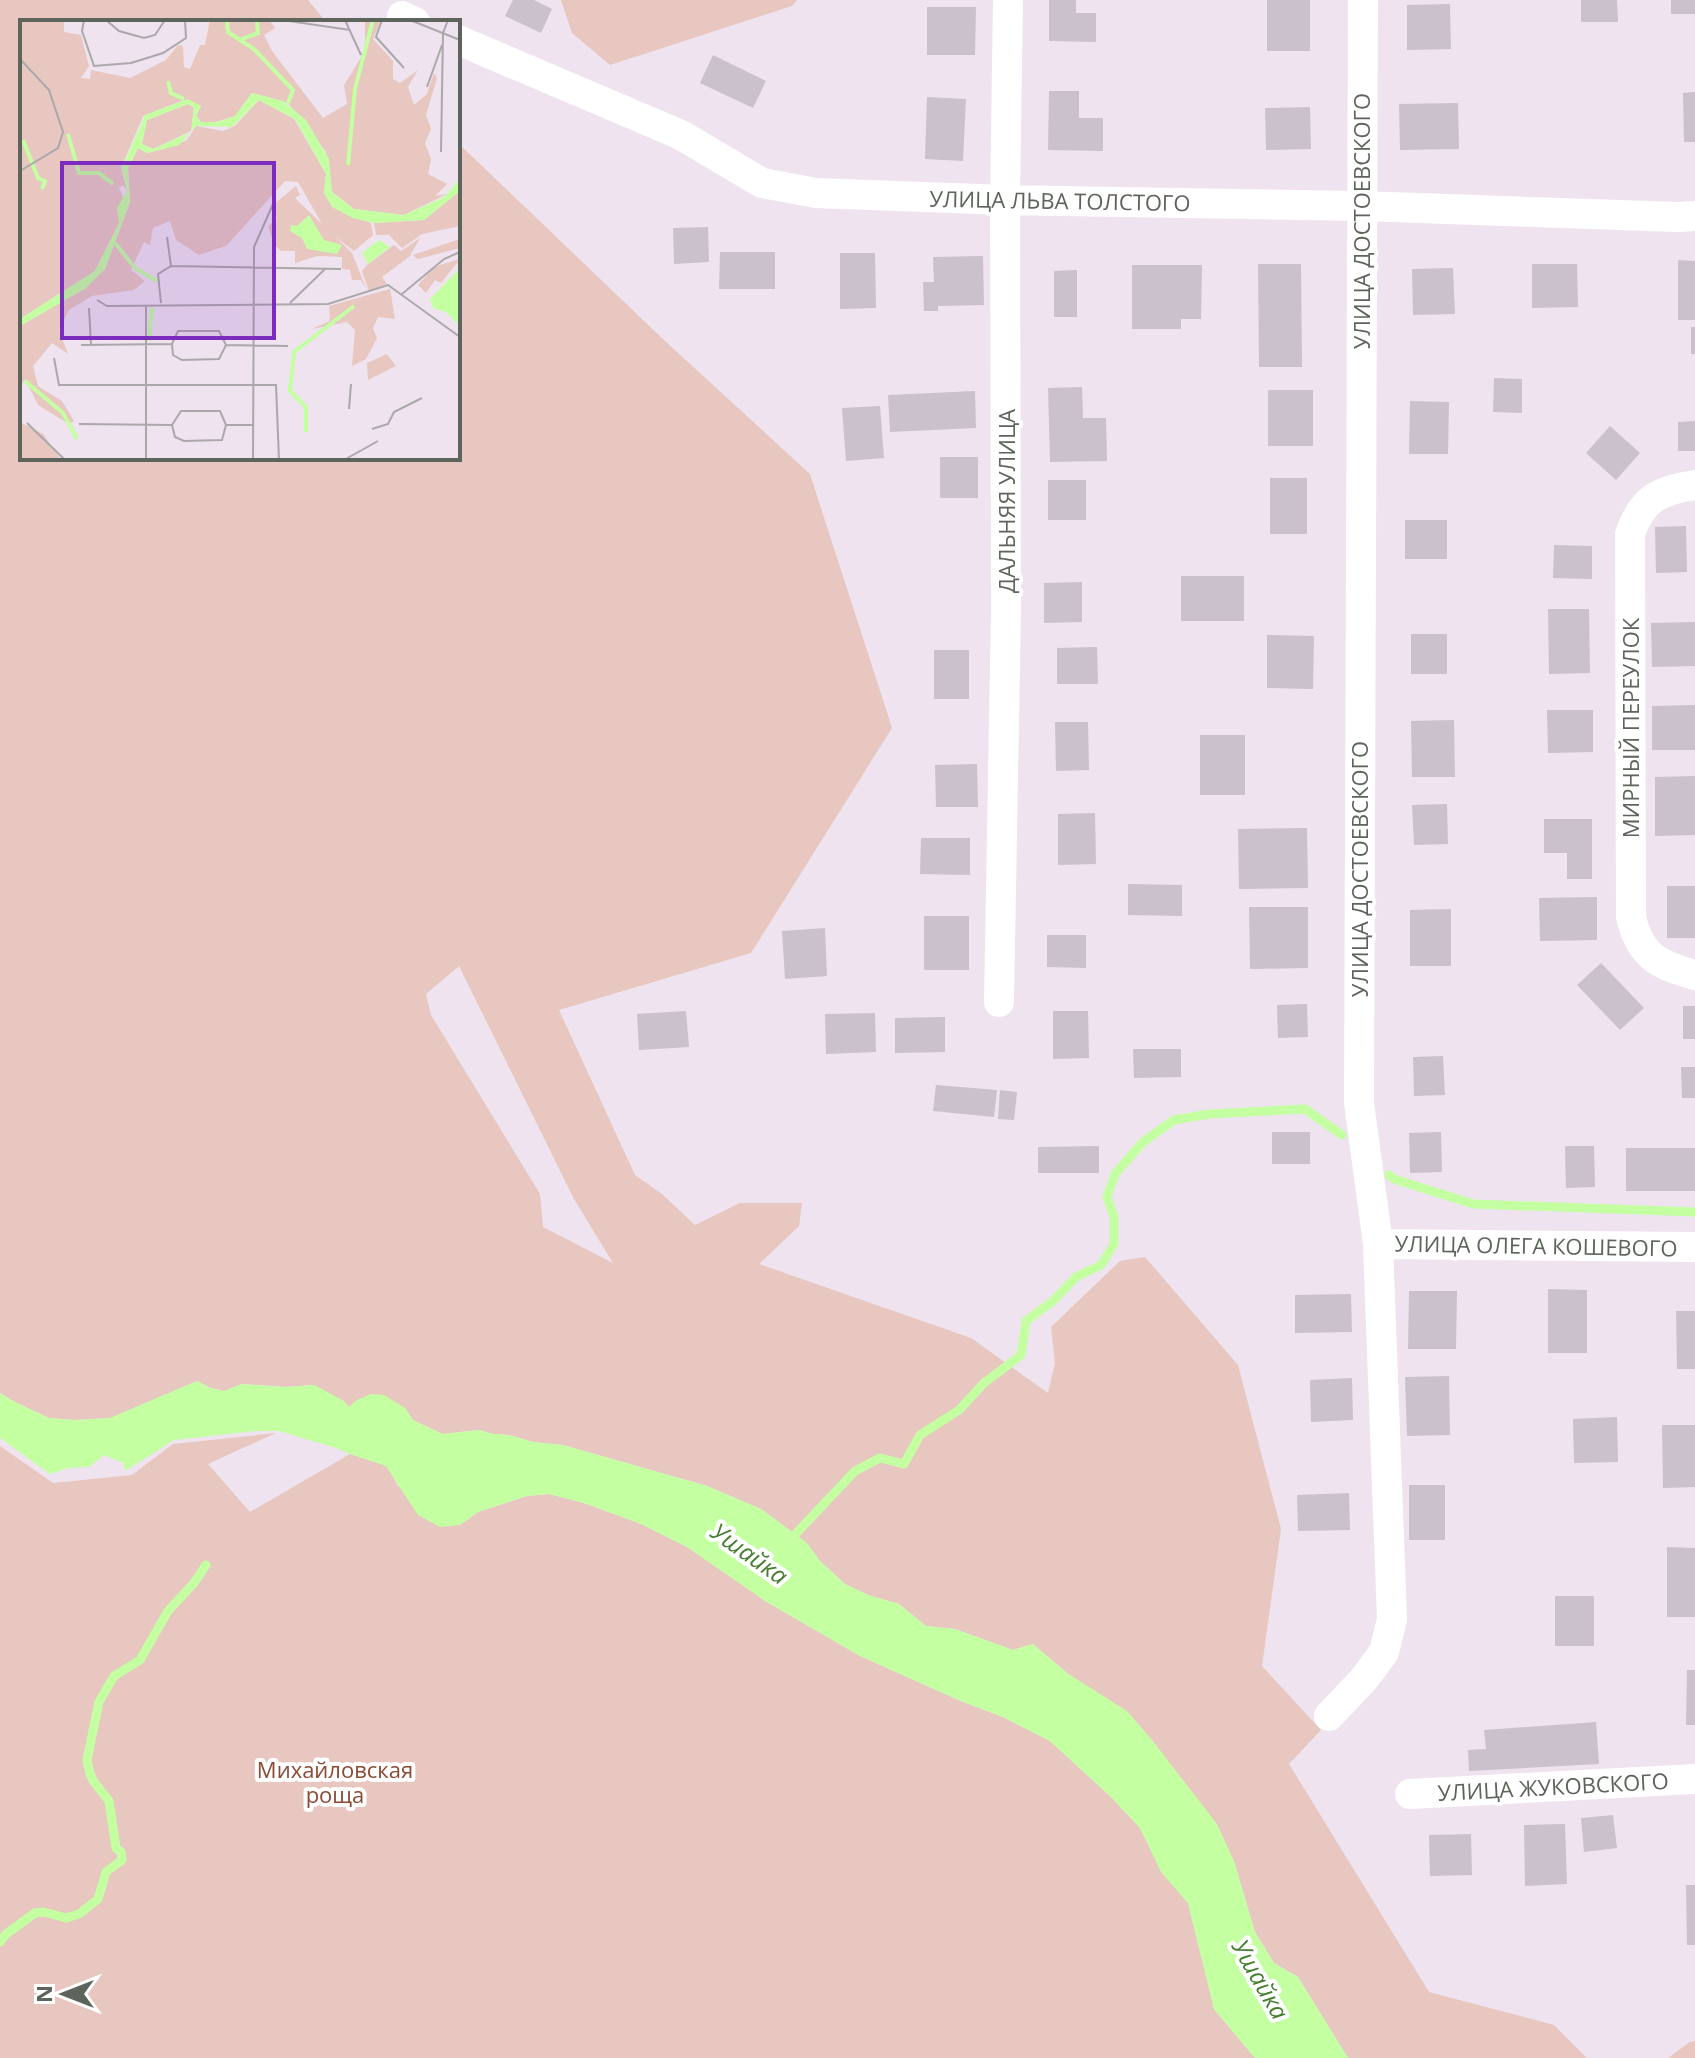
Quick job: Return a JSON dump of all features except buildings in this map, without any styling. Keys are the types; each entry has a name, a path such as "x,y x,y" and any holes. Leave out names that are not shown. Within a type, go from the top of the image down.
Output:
{"street":[{"name":"ДАЛЬНЯЯ УЛИЦА","path":"999,1002 1006,609 1008,0"},
{"name":"УЛИЦА ДОСТОЕВСКОГО","path":"1329,1716 1364,1679 1384,1652 1392,1619 1378,1244 1359,1103 1363,0"},
{"name":"УЛИЦА ЛЬВА ТОЛСТОГО","path":"460,41 681,135 762,183 816,193 1695,216"},
{"name":"МИРНЫЙ ПЕРЕУЛОК","path":"1695,485 1663,492 1648,502 1636,517 1630,534 1630,584 1631,917 1635,935 1645,951 1659,963 1695,975"},
{"name":"УЛИЦА ОЛЕГА КОШЕВОГО","path":"1378,1244 1695,1247"},
{"name":"УЛИЦА ЖУКОВСКОГО","path":"1410,1794 1695,1779"}],"green space":[{"path":"0,0 308,0 324,20 20,20 20,460 460,460 460,145 665,341 810,474 892,728 751,953 559,1010 635,1175 662,1194 695,1225 740,1203 802,1203 799,1226 759,1264 971,1338 1048,1393 1055,1363 1051,1327 1120,1261 1145,1257 1238,1365 1281,1529 1262,1666 1321,1730 1289,1764 1429,1992 1554,2025 1587,2058 1348,2058 1298,1977 1274,1963 1255,1932 1234,1861 1067,1673 1033,1644 1013,1650 955,1629 926,1626 899,1604 845,1584 820,1561 807,1543 761,1509 707,1486 563,1445 479,1430 442,1434 413,1420 405,1408 349,1408 314,1385 285,1387 242,1384 224,1391 197,1381 111,1418 49,1418 0,1393","holes":["459,966 574,1199 613,1263 543,1227 540,1194 431,1015 426,994"]},
{"path":"561,0 797,0 792,6 610,65 572,33"},
{"name":"Михайловская роща","path":"276,1433 208,1464 250,1512 350,1454 387,1466 398,1486 460,1525 478,1512 527,1496 550,1494 587,1504 641,1524 687,1547 767,1602 860,1656 1003,1717 1050,1741 1140,1828 1161,1871 1188,1903 1214,2009 1255,2058 0,2058 0,1446 53,1483 132,1475 173,1444"},
{"path":"1695,2041 1695,2058 1668,2058 1690,2042"}],"water":[{"name":"Ушайка","path":"197,1381 224,1391 242,1384 285,1387 314,1385 344,1401 349,1407 371,1394 384,1395 405,1408 413,1420 442,1434 479,1430 563,1445 707,1486 761,1509 807,1543 820,1561 845,1584 899,1604 926,1626 955,1629 1013,1650 1033,1644 1067,1673 1127,1711 1217,1824 1234,1861 1255,1932 1274,1963 1298,1977 1348,2058 1255,2058 1214,2009 1188,1903 1161,1872 1140,1828 1050,1741 1003,1717 860,1656 767,1602 687,1547 641,1524 549,1494 527,1496 478,1512 460,1525 440,1527 418,1515 386,1466 279,1431 174,1440 125,1471 123,1463 104,1455 89,1467 69,1468 50,1474 0,1438 0,1393 49,1418 110,1418"}],"waterway":[{"path":"788,1542 855,1471 880,1458 904,1464 920,1435 959,1410 984,1383 1021,1355 1026,1321 1053,1301 1076,1277 1101,1265 1114,1244 1114,1217 1107,1197 1115,1174 1143,1142 1174,1120 1209,1114 1305,1109 1342,1135"},
{"path":"1389,1175 1473,1204 1695,1212"},
{"path":"0,1942 35,1913 44,1912 66,1918 79,1914 98,1899 106,1872 122,1860 121,1852 116,1848 109,1801 94,1782 87,1760 99,1702 114,1676 140,1660 168,1611 206,1565"}]}
